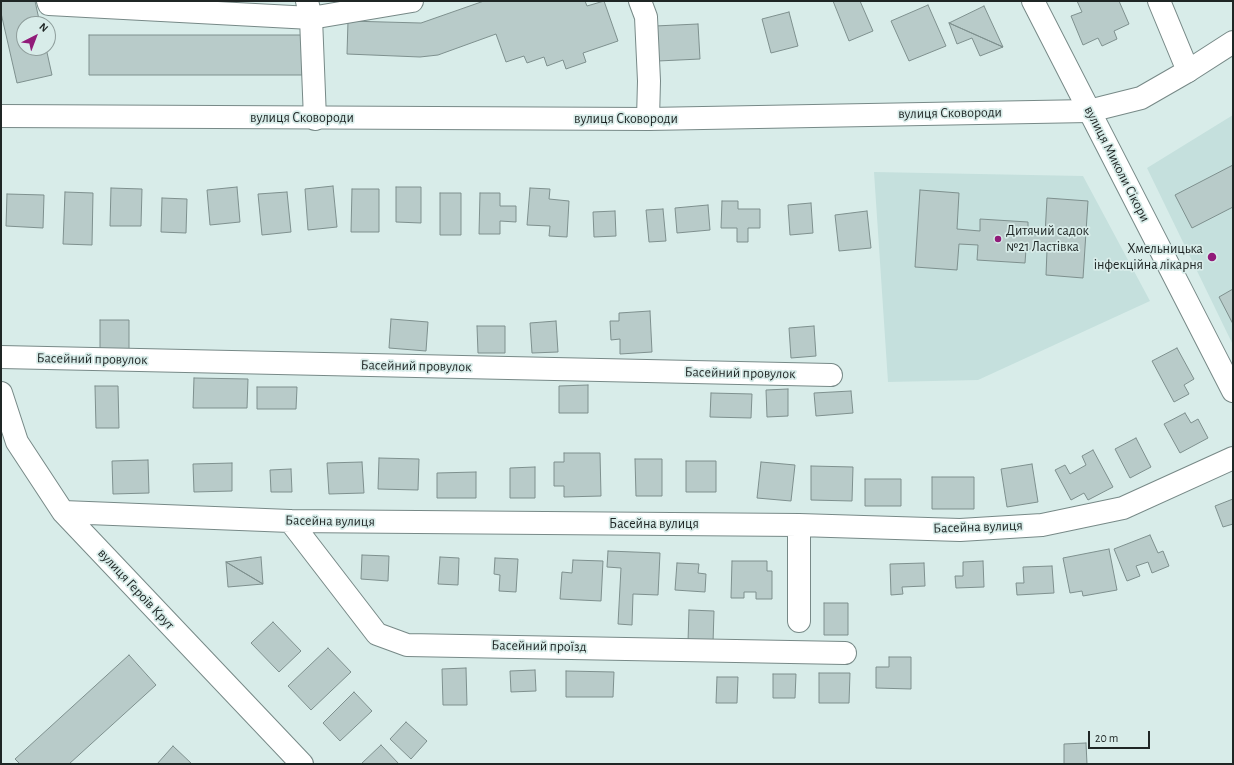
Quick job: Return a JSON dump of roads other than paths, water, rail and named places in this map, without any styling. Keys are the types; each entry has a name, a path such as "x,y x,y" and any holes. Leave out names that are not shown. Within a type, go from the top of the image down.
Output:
{"street":[{"path":"48,1 49,4 309,9 412,1"},
{"path":"640,1 646,17 649,81 648,119"},
{"name":"вулиця Миколи Сікори","path":"1033,1 1233,391"},
{"path":"1159,1 1188,71"},
{"path":"309,9 315,119"},
{"name":"вулиця Сковороди","path":"1,116 315,119 648,119 1089,111 1141,98 1188,71 1233,42"},
{"name":"Басейний провулок","path":"1,357 831,375"},
{"name":"вулиця Героїв Крут","path":"1,393 17,442 63,512 302,764"},
{"name":"Басейна вулиця","path":"63,512 290,521 799,525 960,530 1042,525 1123,508 1233,458"},
{"name":"Басейний проїзд","path":"290,521 376,634 407,645 845,652"},
{"path":"799,525 799,621"}],"place":[{"name":"Дитячий садок №21 Ластівка","path":"998,239"},
{"name":"Хмельницька інфекційна лікарня","path":"1212,257"}]}
